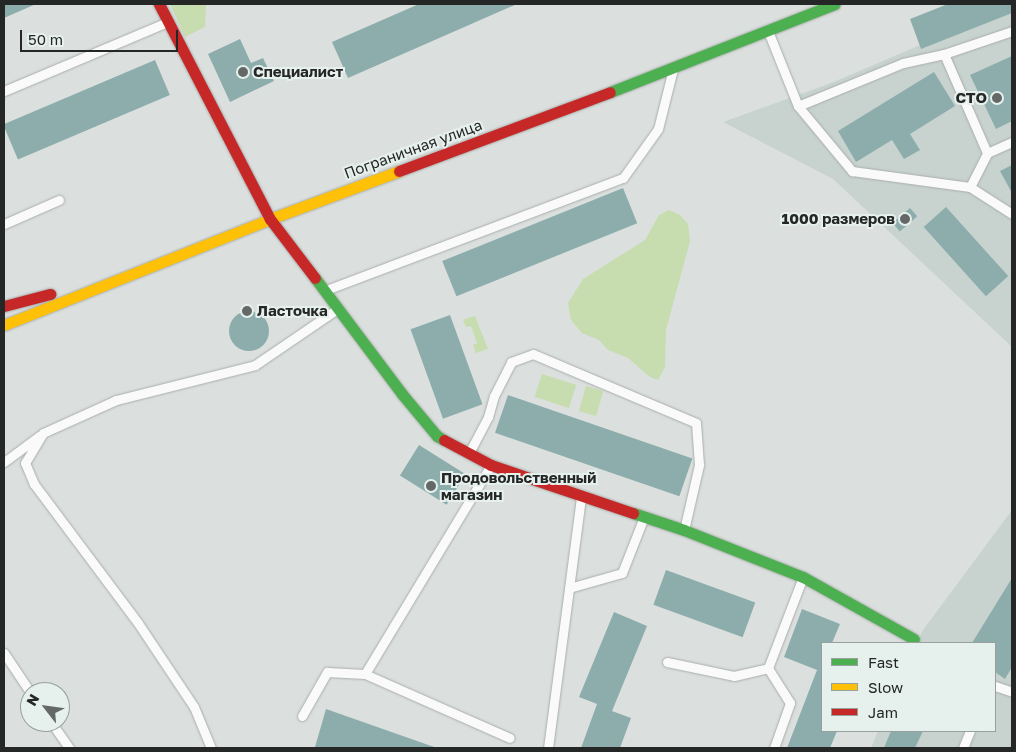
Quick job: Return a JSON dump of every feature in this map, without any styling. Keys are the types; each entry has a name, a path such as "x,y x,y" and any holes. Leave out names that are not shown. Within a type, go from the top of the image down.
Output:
{"street":[{"path":"159,4 270,218 339,307 402,394 437,436 492,465 684,530 803,577 918,641"},
{"name":"Пограничная улица","path":"4,325 270,218 674,68 834,4"},
{"path":"4,306 38,296 95,287"}],"lane":[{"path":"4,91 168,22"},
{"path":"768,31 798,106 852,171 970,187 1012,214"},
{"path":"798,106 903,63 944,54 1012,31"},
{"path":"944,54 987,153"},
{"path":"326,290 623,178 658,129 674,68"},
{"path":"970,187 987,153 1012,142"},
{"path":"4,224 59,200"},
{"path":"4,462 43,433 116,400 255,365 339,307"},
{"path":"469,453 488,417 494,396 511,362 533,354 696,423 699,465 684,530"},
{"path":"43,433 25,463 34,484 138,623 194,707 211,748"},
{"path":"365,674 492,465"},
{"path":"548,748 582,495"},
{"path":"569,588 622,573 644,516"},
{"path":"768,668 803,577"},
{"path":"4,654 23,682"},
{"path":"667,662 734,676 768,668"},
{"path":"768,668 790,703 774,748"},
{"path":"302,716 327,672 365,674 510,738"},
{"path":"996,686 1012,692"},
{"path":"58,732 70,748"},
{"path":"963,748 970,732"}],"shaded area":[{"path":"1012,6 1012,347 833,179 723,122 831,83"},
{"path":"1012,510 1012,748 871,748 878,732 996,732 996,642 917,642 923,630"}],"green space":[{"path":"170,4 206,4 205,27 185,37"},
{"path":"669,210 680,215 688,224 690,241 666,330 665,367 658,380 650,377 628,358 608,350 599,340 582,333 571,320 568,303 583,279 645,240 659,215"},
{"path":"475,316 488,349 476,353 473,345 477,343 471,326 466,327 463,320"},
{"path":"542,374 576,385 569,408 535,397"},
{"path":"586,386 603,391 596,416 579,411"}],"building":[{"path":"4,4 36,4 4,18"},
{"path":"419,4 517,4 348,78 332,42"},
{"path":"948,4 1012,4 1012,13 921,49 910,19"},
{"name":"Специалист","path":"240,39 251,63 263,58 274,81 230,102 208,54"},
{"name":"СТО","path":"1012,56 1012,121 996,129 970,75"},
{"path":"155,60 170,95 18,159 4,124"},
{"path":"934,72 955,106 910,134 920,150 904,159 892,140 856,162 838,131"},
{"path":"1012,165 1012,193 1000,171"},
{"path":"623,188 637,223 456,296 442,261"},
{"path":"946,207 1008,276 986,296 924,227"},
{"name":"1000 размеров","path":"910,208 917,216 900,231 893,223"},
{"path":"249,311 263,317 269,331 263,345 249,351 235,345 229,331 235,317"},
{"path":"450,315 482,404 443,419 411,329"},
{"path":"508,395 692,458 679,496 495,433"},
{"path":"419,445 466,474 447,505 400,476"},
{"path":"666,570 755,602 743,637 653,605"},
{"path":"1012,578 1012,667 1005,679 996,673 996,642 973,642"},
{"path":"802,609 840,624 832,642 821,642 821,732 837,732 830,748 787,748 817,670 784,657"},
{"path":"614,612 647,626 612,711 631,718 620,748 581,748 597,704 579,697"},
{"path":"326,709 437,748 315,747"},
{"path":"891,732 923,732 915,748 884,748"}],"traffic: fast":[{"path":"610,92 834,4"},
{"path":"315,278 402,394 437,436 444,440"},
{"path":"633,513 684,530 803,577 914,639"}],"traffic: slow":[{"path":"4,325 270,219 399,171"}],"traffic: jam":[{"path":"159,4 270,219 315,278"},
{"path":"399,171 610,92"},
{"path":"4,306 50,294"},
{"path":"444,440 491,465 633,513"}],"place":[{"name":"Специалист","path":"243,72"},
{"name":"СТО","path":"997,98"},
{"name":"1000 размеров","path":"905,219"},
{"name":"Ласточка","path":"247,311"},
{"name":"Продовольственный магазин","path":"431,486"}]}
